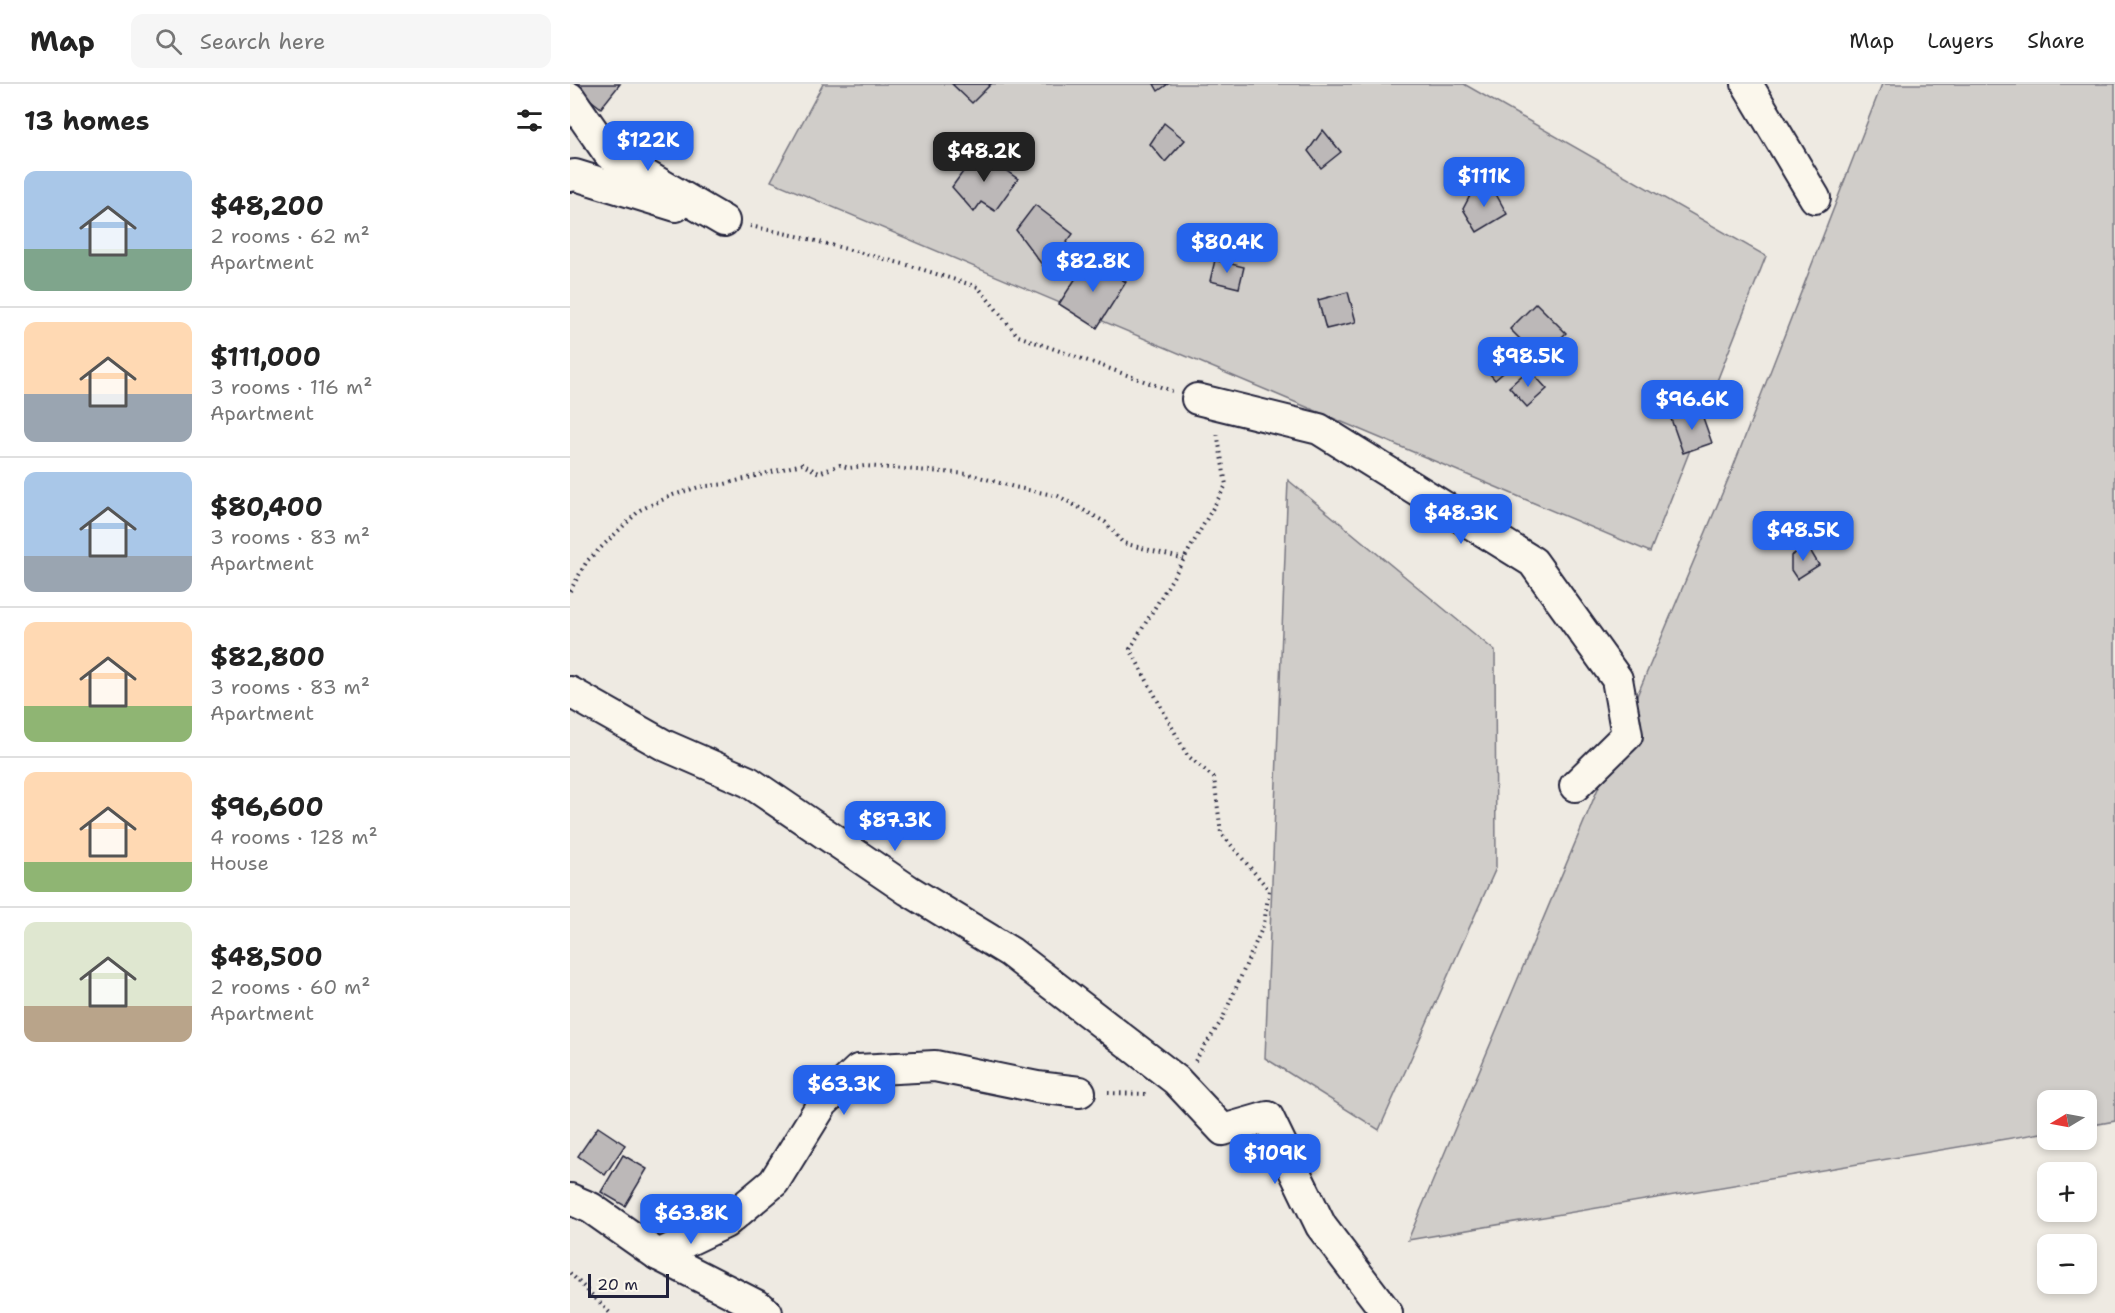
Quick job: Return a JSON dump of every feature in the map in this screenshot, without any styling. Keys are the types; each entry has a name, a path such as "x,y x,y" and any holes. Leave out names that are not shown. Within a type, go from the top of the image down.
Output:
{"street":[{"path":"1747,84 1815,198"},
{"path":"570,98 609,154 724,221"},
{"path":"570,176 575,175 724,221"},
{"path":"1197,399 1319,429 1533,561 1617,679 1627,735 1575,786"},
{"path":"570,692 664,745 749,782 908,890 1010,952 1176,1080 1223,1130 1268,1117 1321,1226 1387,1313"},
{"path":"658,1255 725,1223 774,1182 823,1103 858,1071 935,1066 1037,1087 1080,1092"},
{"path":"570,1199 591,1208 658,1255 760,1307 767,1313"}],"path":[{"path":"724,221 797,236 911,266 978,287 1018,336 1197,399 1218,433 1226,485 1130,649 1187,756 1214,778 1221,833 1269,890 1264,924 1222,1020 1194,1064 1176,1080 1152,1095 1080,1092"},
{"path":"570,591 587,561 619,533 640,510 673,495 699,487 735,482 802,464 819,473 840,465 849,468 865,466 969,474 1014,487 1058,496 1105,522 1123,543 1184,559"},
{"path":"570,1273 610,1313"}],"shaded area":[{"path":"823,84 1464,84 1766,256 1650,552 771,181"},
{"path":"1882,84 2115,84 2115,1121 2097,1124 2097,1090 2037,1090 2037,1134 1408,1240 1732,470"},
{"path":"1288,480 1495,651 1496,868 1379,1130 1265,1058"}],"building":[{"path":"575,84 620,84 601,108 573,86"},
{"path":"952,84 991,84 972,103"},
{"path":"1154,84 1168,84 1158,91"},
{"path":"1164,123 1185,140 1165,162 1150,144"},
{"path":"1323,130 1341,152 1321,168 1308,151"},
{"path":"978,151 1018,179 995,211 981,202 974,212 952,187"},
{"path":"1492,187 1507,214 1477,232 1463,209 1473,190"},
{"path":"1035,205 1073,234 1046,270 1016,230"},
{"path":"1089,258 1126,282 1097,328 1059,304"},
{"path":"1215,260 1244,267 1239,288 1210,281"},
{"path":"1348,292 1356,322 1326,329 1318,300"},
{"path":"1536,303 1566,333 1548,351 1538,340 1521,340 1510,329"},
{"path":"1492,349 1516,362 1495,380 1483,366"},
{"path":"1529,369 1547,389 1527,407 1509,387"},
{"path":"1700,409 1712,443 1683,453 1671,419"},
{"path":"1807,545 1819,565 1797,579 1791,570 1791,556"},
{"path":"598,1127 625,1145 605,1175 578,1156"},
{"path":"623,1155 647,1169 625,1206 601,1192"}]}
